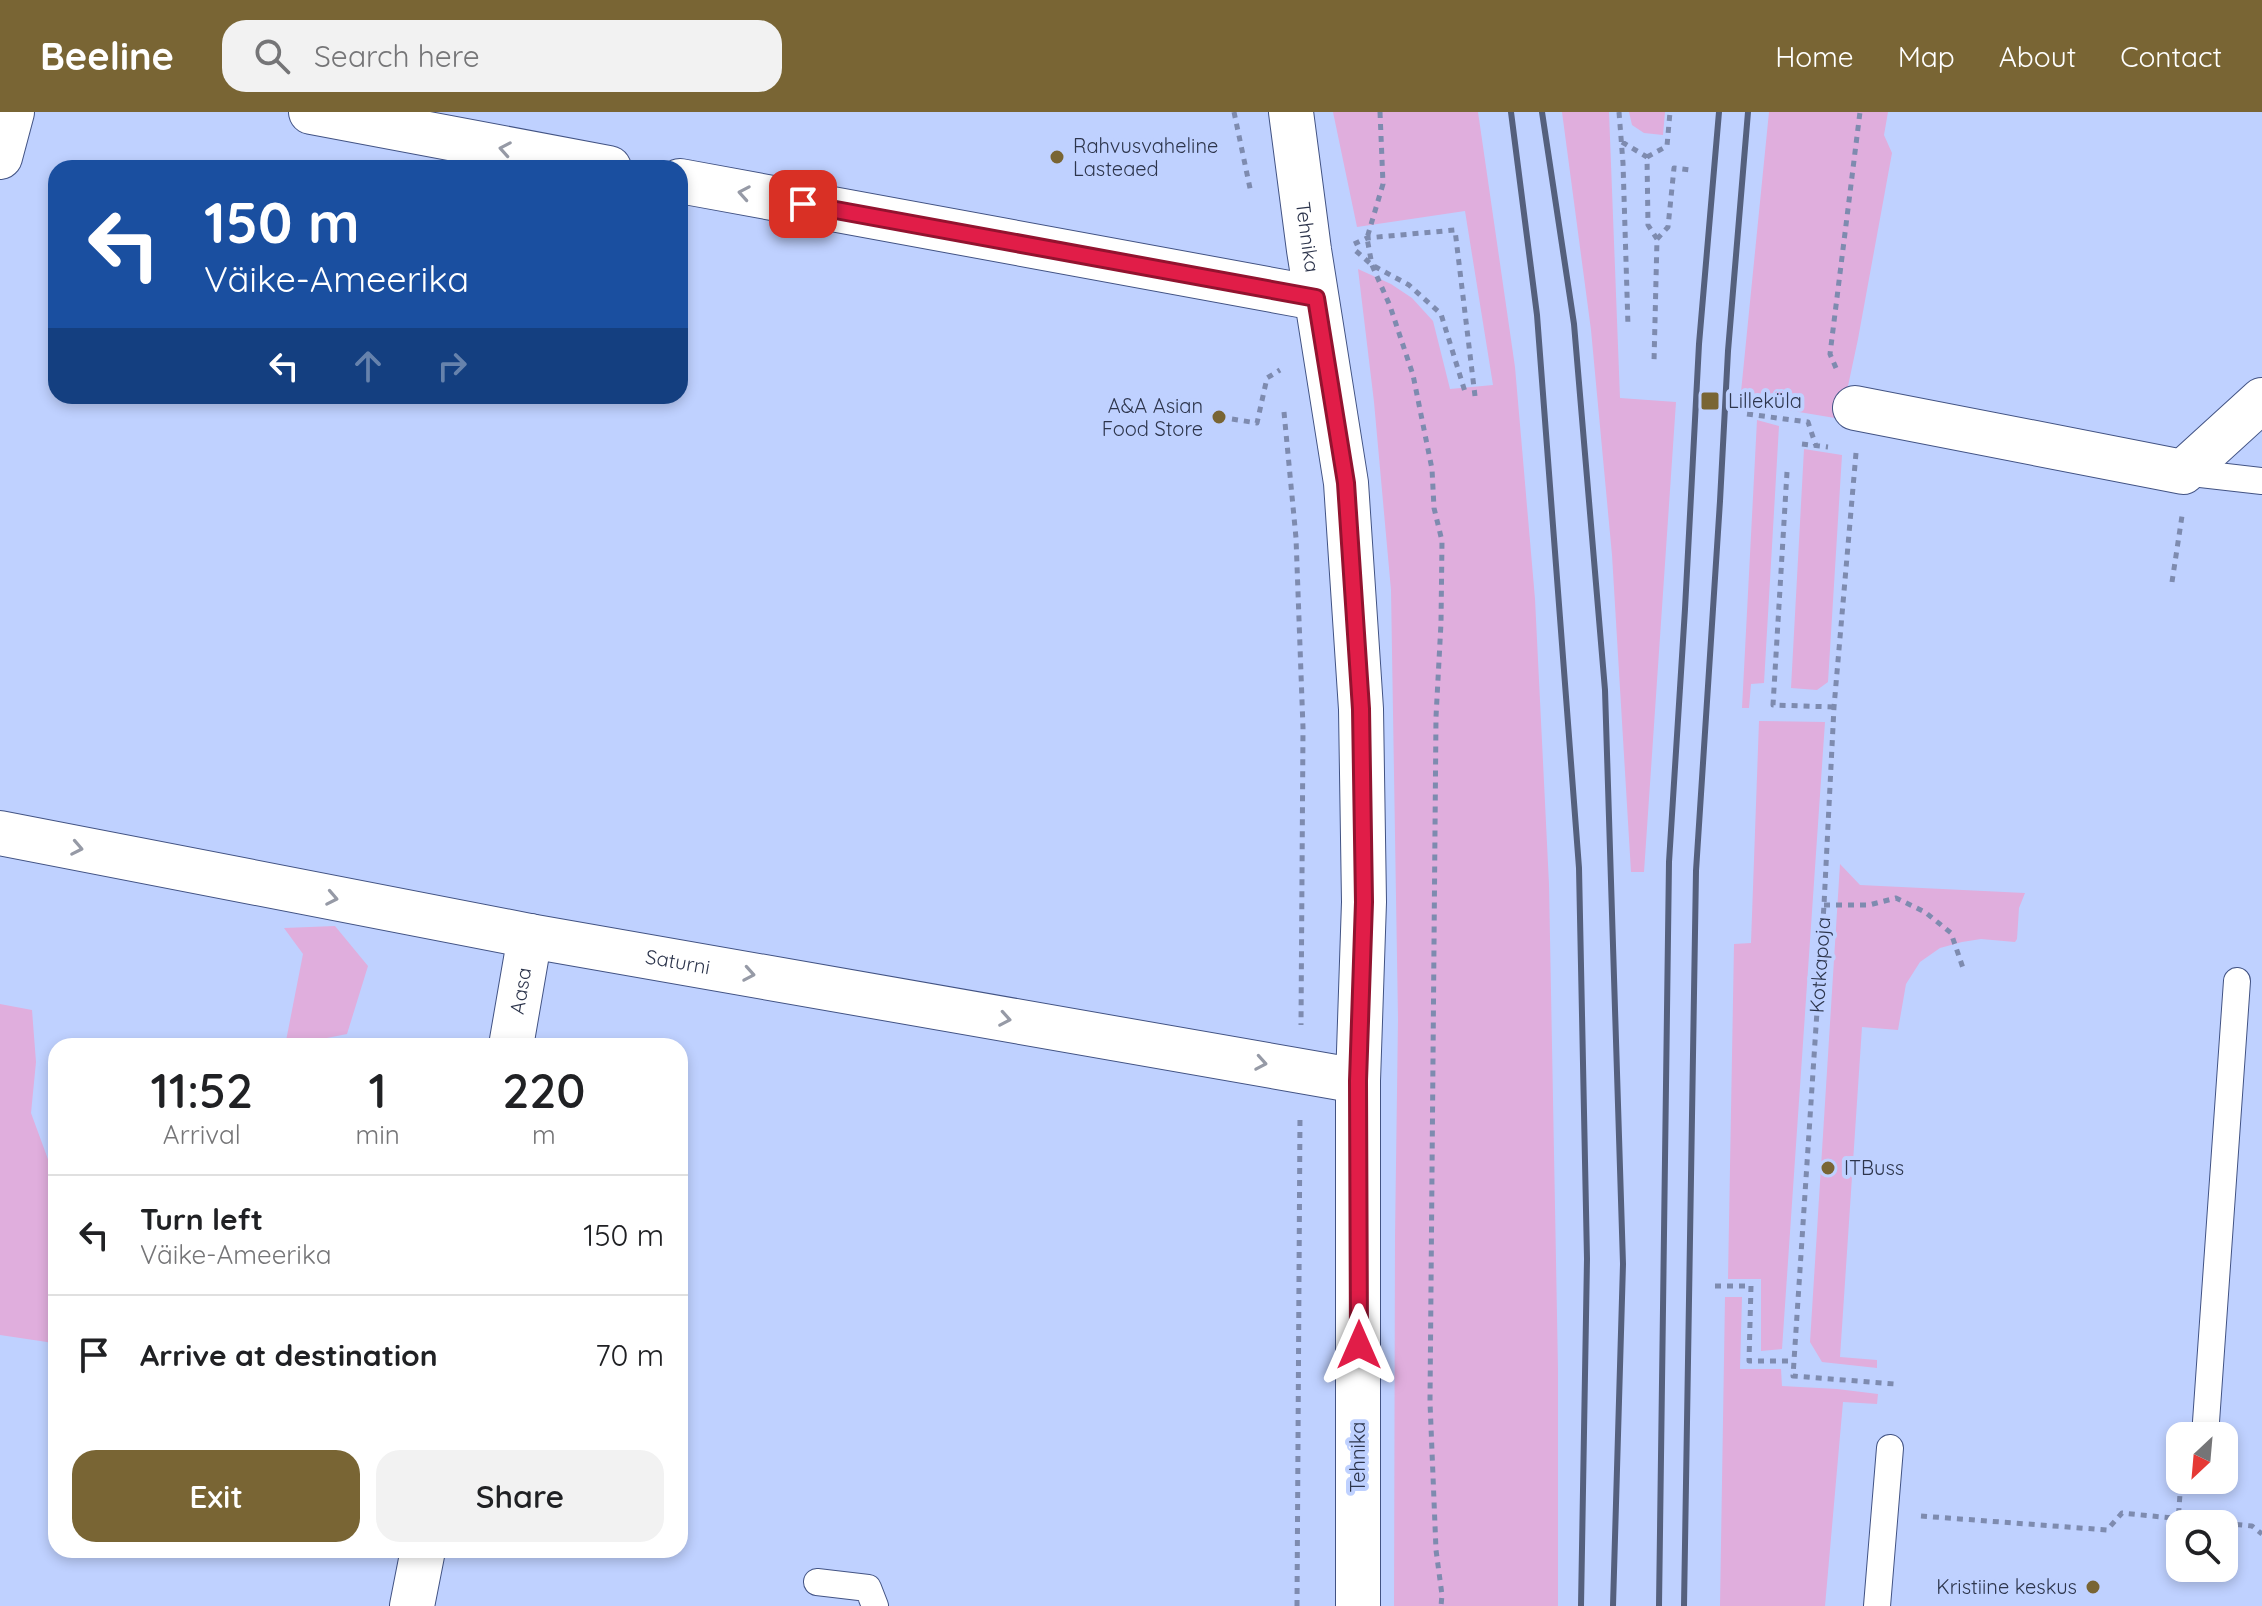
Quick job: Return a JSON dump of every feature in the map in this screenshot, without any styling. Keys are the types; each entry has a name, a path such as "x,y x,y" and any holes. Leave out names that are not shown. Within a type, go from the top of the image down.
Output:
{"street":[{"path":"0,157 12,112"},
{"path":"311,112 566,160"},
{"name":"Tehnika","path":"1291,112 1316,298 1346,483 1361,709 1364,902 1358,1081 1358,1606"},
{"path":"688,182 1316,298"},
{"path":"1856,429 2184,487 2262,400"},
{"name":"Saturni","path":"0,833 530,936 1358,1081"},
{"name":"Aasa","path":"512,1038 530,936"},
{"path":"412,1606 421,1558"}],"lane":[{"path":"2184,487 2262,481"},
{"path":"2206,1422 2237,981"},
{"path":"1877,1606 1890,1448"},
{"path":"817,1582 868,1588 875,1606"}],"path":[{"path":"1234,112 1252,196"},
{"path":"1380,112 1383,184 1367,238 1372,265 1390,306 1413,375 1432,469 1434,508 1442,541 1436,717 1430,1387 1441,1606"},
{"path":"1619,112 1628,326"},
{"path":"1647,157 1667,146 1670,112"},
{"path":"1856,429 1830,354 1860,112"},
{"path":"1622,142 1647,157"},
{"path":"1647,157 1648,225 1657,239 1654,362"},
{"path":"1657,239 1668,227 1674,168 1690,170"},
{"path":"1367,238 1455,230 1475,396"},
{"path":"1350,246 1372,265 1409,285 1441,314 1466,395"},
{"path":"1278,357 1281,385"},
{"path":"1232,419 1257,423 1267,378 1280,370"},
{"path":"1283,400 1296,538 1303,728 1297,1606"},
{"path":"1747,414 1808,422 1816,446"},
{"name":"Kotkapoja","path":"1794,1361 1834,707 1856,429"},
{"path":"1787,472 1773,705 1834,707"},
{"path":"2172,582 2184,487"},
{"path":"1824,905 1869,905 1896,898 1925,912 1951,933 1963,968"},
{"path":"1715,1286 1751,1286 1749,1361 1794,1361 1793,1376 1895,1384"},
{"path":"1885,1510 1934,1518 2107,1530 2122,1513 2166,1517"},
{"path":"2238,1525 2252,1526 2262,1534"}],"shaded area":[{"path":"1333,112 1478,112 1515,367 1535,599 1549,884 1558,1369 1558,1606 1394,1606 1398,1019 1391,590 1358,269 1412,298 1433,321 1450,389 1493,385 1465,211 1357,227"},
{"path":"1562,112 1609,112 1620,398 1676,402 1644,872 1631,872 1612,555 1591,330"},
{"path":"1629,112 1665,112 1663,135 1644,133 1632,125"},
{"path":"1769,112 1888,112 1884,135 1892,153 1841,419 1740,402"},
{"path":"1757,420 1779,426 1764,683 1751,684 1749,708 1742,708"},
{"path":"1804,449 1842,455 1828,682 1817,690 1791,688"},
{"path":"1759,721 1825,722 1782,1349 1761,1351 1761,1279 1728,1279 1734,944 1751,943"},
{"path":"1840,864 1860,885 2025,893 2019,908 2015,942 1981,939 1940,948 1920,962 1906,984 1898,1030 1862,1027 1840,1357 1877,1360 1877,1368 1822,1362 1810,1342"},
{"path":"335,926 368,966 347,1034 327,1038 287,1038 303,954 284,928"},
{"path":"0,1004 32,1010 36,1062 31,1113 48,1159 48,1342 0,1335"},
{"path":"1725,1297 1742,1297 1740,1369 1781,1369 1782,1386 1878,1394 1877,1404 1843,1402 1825,1606 1720,1606"}],"railway":[{"path":"1511,112 1537,315 1579,868 1587,1259 1581,1606"},
{"path":"1542,112 1574,324 1605,690 1623,1264 1613,1606"},
{"path":"1659,1606 1669,862 1699,344 1719,112"},
{"path":"1684,1606 1696,871 1728,351 1748,112"}],"place":[{"name":"Rahvusvaheline Lasteaed","path":"1057,157"},
{"name":"Lilleküla","path":"1710,401"},
{"name":"A&A Asian Food Store","path":"1219,417"},
{"name":"ITBuss","path":"1828,1168"},
{"name":"Kristiine keskus","path":"2093,1587"}],"route":[{"path":"803,204 1316,298 1346,483 1361,709 1364,902 1358,1081 1359,1345"}]}
